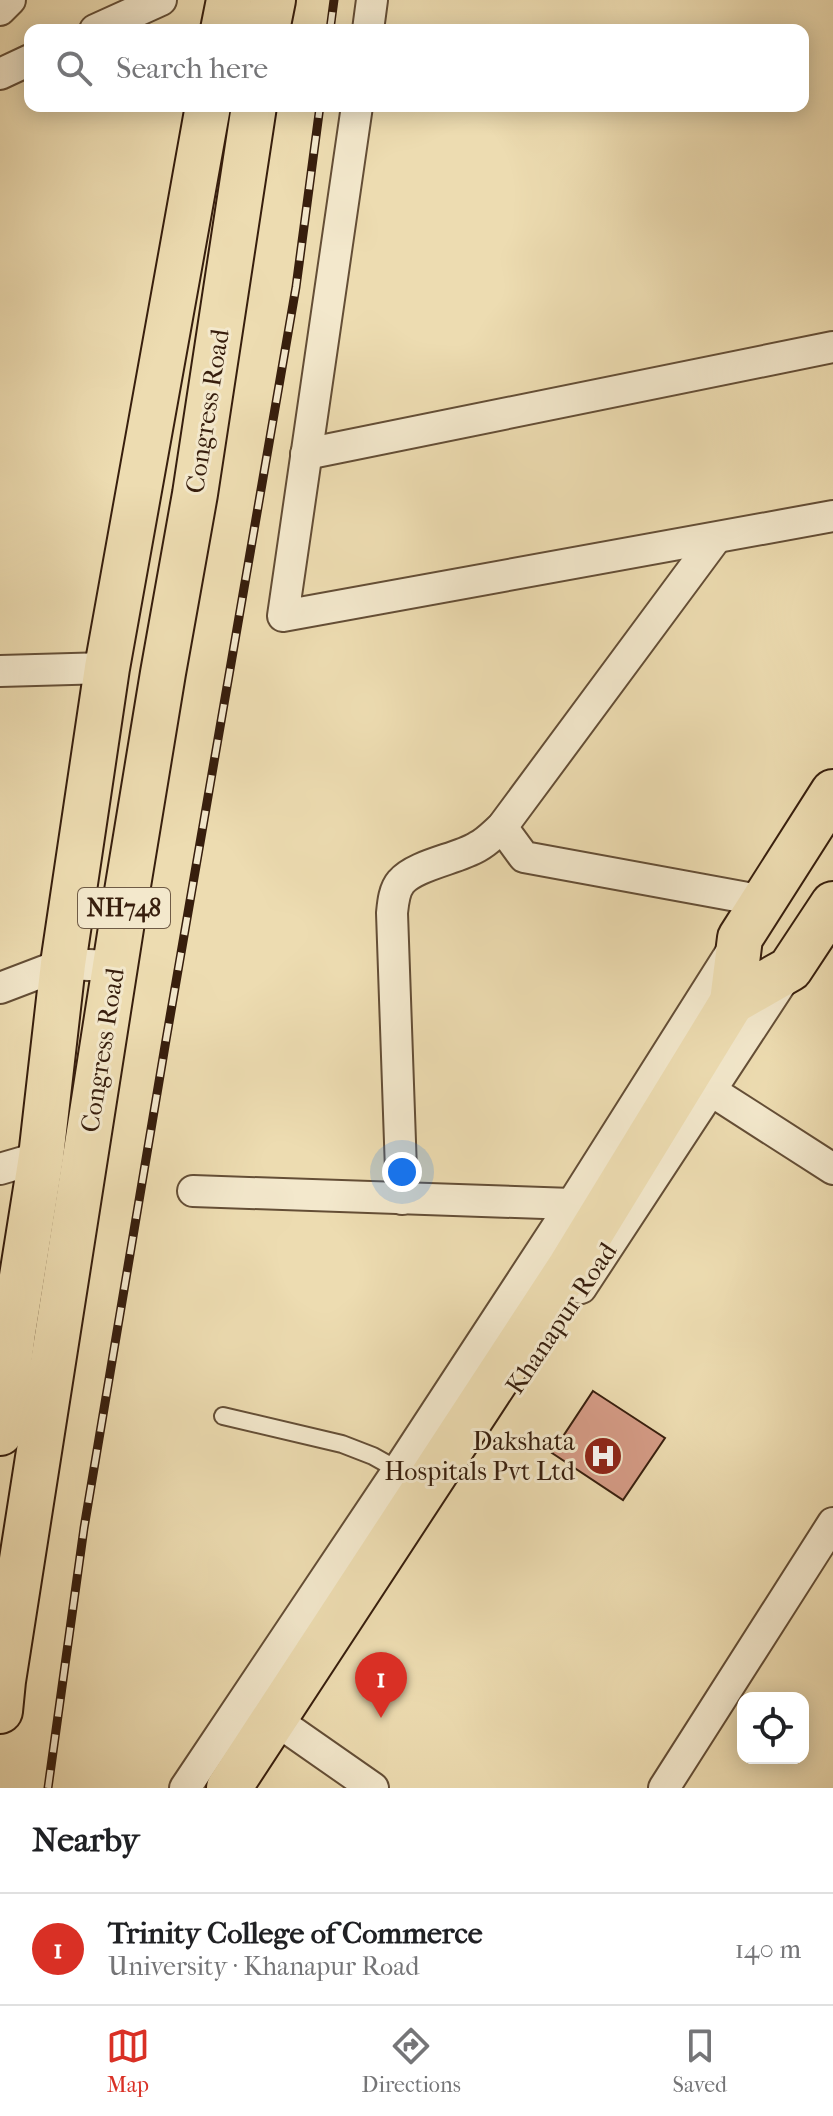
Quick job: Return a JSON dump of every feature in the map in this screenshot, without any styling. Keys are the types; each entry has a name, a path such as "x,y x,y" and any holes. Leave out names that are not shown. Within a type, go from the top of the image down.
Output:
{"main road":[{"path":"224,24 229,0"},
{"path":"268,24 273,0"},
{"name":"Congress Road","path":"0,1433 6,1335 41,1157 63,964 107,668 207,112"},
{"name":"Congress Road","path":"1,1691 115,966 195,494 253,112"},
{"path":"229,1788 570,1267 732,1002 740,938 833,792"},
{"path":"732,1002 790,969 833,904"}],"street":[{"path":"0,10 10,0"},
{"path":"108,24 161,0"},
{"path":"369,24 372,0"},
{"path":"0,74 24,63"},
{"path":"356,112 283,616 833,516"},
{"path":"306,454 833,347"},
{"path":"402,1199 392,913 394,895 401,881 418,870 475,849 502,827 716,538"},
{"path":"0,671 107,668"},
{"path":"502,827 524,857 764,901"},
{"path":"185,1788 572,1204 740,938"},
{"path":"0,988 63,964 115,966"},
{"name":"Khanapur Road","path":"252,1788 287,1728 790,969"},
{"path":"710,1090 833,1169"},
{"path":"0,1169 41,1157"},
{"path":"193,1191 572,1204"},
{"path":"664,1788 833,1523"},
{"path":"287,1728 373,1788"}],"lane":[{"path":"223,1416 342,1444 398,1470"}],"building":[{"path":"593,1391 665,1438 623,1500 552,1453"}],"railway":[{"path":"331,24 334,0"},
{"path":"48,1788 84,1528 296,287 319,112"}],"place":[{"name":"Dakshata Hospitals Pvt Ltd","path":"603,1456"},
{"name":"Trinity College of Commerce","path":"381,1718"}]}
